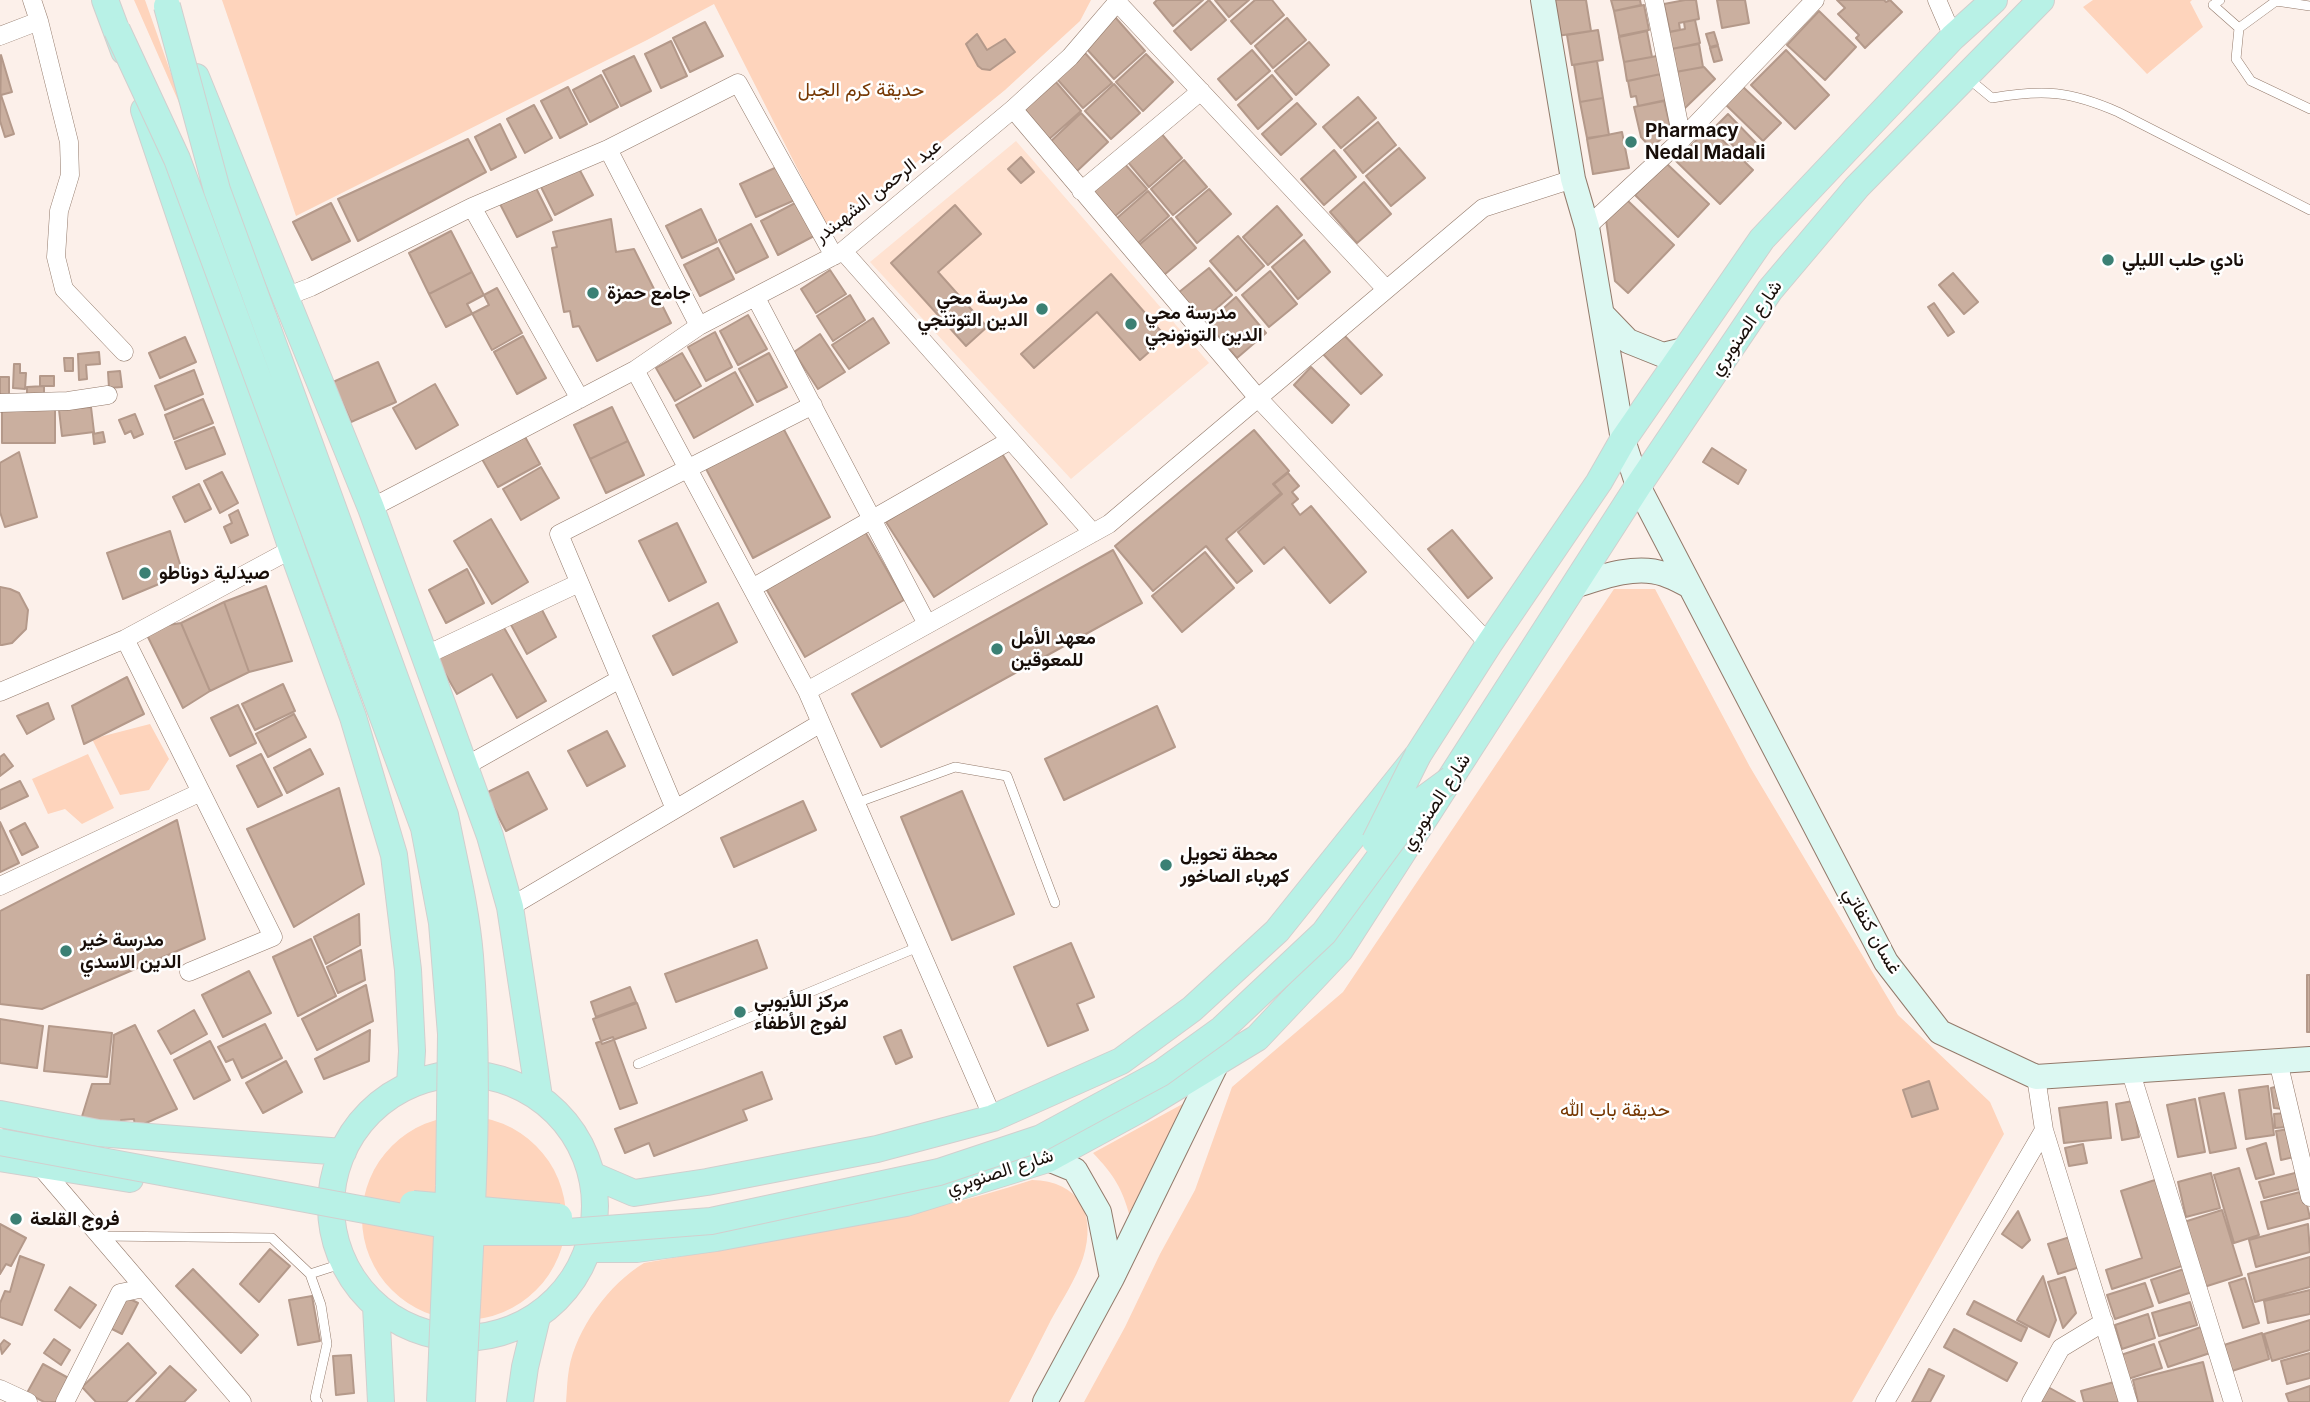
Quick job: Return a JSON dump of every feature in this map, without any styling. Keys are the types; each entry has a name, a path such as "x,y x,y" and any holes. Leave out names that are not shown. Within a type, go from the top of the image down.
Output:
{"main road":[{"path":"104,0 177,159 424,828 442,923 451,1034 449,1185 440,1402"},
{"name":"شارع الصنوبري","path":"592,1175 634,1193 707,1182 877,1149 993,1118 1121,1061 1192,1009 1277,931 1418,755 1489,644 1599,482 1623,440 1762,239 1953,37 1994,0"},
{"name":"شارع الصنوبري","path":"589,1249 636,1249 716,1238 906,1203 1048,1159 1140,1109 1258,1038 1340,950 1638,486 1770,290 1857,187 2040,0"},
{"path":"166,3 370,508 490,836 510,907 539,1097"},
{"path":"166,3 217,190 445,814 470,953 475,1037 475,1121 462,1402"},
{"path":"117,30 292,549 353,717 394,855 408,970 412,1051 410,1085"},
{"path":"0,1131 414,1205 569,1218 699,1207 933,1157 1033,1123 1148,1060 1223,1008 1276,964 1378,837 1418,755"},
{"path":"0,1142 483,1233 568,1232 711,1221 939,1172 1041,1138 1161,1073 1222,1029 1324,933 1421,801 1451,779"},
{"path":"454,1074 498,1078 539,1097 562,1118 581,1145 592,1175 596,1212 589,1249 568,1287 537,1317 513,1329 487,1337 460,1339 421,1331 402,1323 376,1306 358,1286 344,1263 333,1223 331,1199 335,1175 343,1152 360,1124 382,1102 410,1085 454,1074"},
{"path":"0,1114 98,1133 343,1152"},
{"path":"0,1158 268,1201 303,1210 333,1223"},
{"path":"707,1182 716,1238"},
{"path":"376,1306 381,1402"},
{"path":"520,1402 537,1317"}],"street":[{"path":"32,0 69,142 70,175 59,211 56,257 64,289 124,352"},
{"name":"غسان كنفاتي","path":"1543,0 1573,179 1587,227 1623,440 1638,486 1886,962 1940,1032 2036,1077 2131,1073 2310,1059"},
{"path":"1654,0 1682,139"},
{"path":"1587,227 1682,139 1815,0"},
{"path":"1937,0 1953,37"},
{"path":"1118,1 1386,289"},
{"name":"عبد الرحمن الشهبندر","path":"370,508 635,370 699,326 839,254 1013,109 1070,57 1118,1"},
{"path":"0,37 39,21"},
{"path":"285,297 311,287 472,207 608,149 738,83 839,254 1093,533"},
{"path":"1082,191 1201,91"},
{"path":"1013,109 1258,398 1489,644"},
{"path":"608,149 699,326"},
{"path":"807,691 1109,524 1483,208 1573,179"},
{"path":"472,207 580,399"},
{"path":"756,298 927,624"},
{"path":"1602,315 1628,341 1663,355 1684,351"},
{"path":"635,370 807,691 993,1118"},
{"path":"0,403 68,401 108,395"},
{"path":"675,809 559,534 813,405"},
{"path":"752,588 1009,440"},
{"path":"0,692 125,639 292,549"},
{"path":"1574,586 1606,575 1637,571 1661,572 1690,586"},
{"path":"424,656 579,583"},
{"path":"125,639 273,937 188,972"},
{"path":"464,766 620,679"},
{"path":"510,907 821,723"},
{"path":"0,886 201,792"},
{"path":"2278,1061 2310,1197"},
{"path":"1045,1402 1112,1278 1217,1063"},
{"path":"2131,1073 2233,1402"},
{"path":"2036,1077 2043,1129 2128,1402"},
{"path":"1885,1402 2043,1129"},
{"path":"1048,1159 1075,1170 1099,1212 1112,1278"},
{"path":"38,1164 242,1402"},
{"path":"65,1402 120,1293 144,1288"},
{"path":"2031,1402 2061,1348 2104,1322"},
{"path":"0,1389 27,1402"}],"lane":[{"path":"2220,0 2213,5 2239,28"},
{"path":"2310,6 2276,1 2239,28 2236,58 2251,81 2310,109"},
{"path":"1964,76 1992,99 2052,92 2087,98 2310,210"},
{"path":"856,803 956,767 1007,776 1055,903"},
{"path":"638,1064 918,947"},
{"path":"100,1237 272,1238 310,1274 321,1305 327,1344 315,1398 318,1402"},
{"path":"310,1274 344,1263"}],"shaded area":[{"path":"1016,141 1209,363 1071,479 870,262"}],"green space":[{"path":"134,0 145,0 191,130"},
{"name":"حديقة كرم الجبل","path":"222,0 1091,0 1080,21 1005,90 830,233 714,4 296,216"},
{"path":"2093,0 2192,0 2190,2 2203,27 2147,74 2083,7"},
{"name":"حديقة باب الله","path":"1614,589 1655,589 1750,767 1898,1015 1990,1102 2004,1134 1852,1402 1084,1402 1195,1190 1232,1087 1343,992"},
{"path":"150,724 169,759 149,790 120,795 92,739"},
{"path":"88,754 114,808 82,824 65,809 48,814 32,779"},
{"path":"1188,1101 1130,1217 1116,1182 1093,1153"},
{"path":"464,1116 503,1123 536,1146 559,1179 566,1218 559,1257 536,1290 503,1313 464,1320 425,1313 392,1290 369,1257 362,1218 369,1179 392,1146 425,1123"},
{"path":"1032,1180 1062,1186 1080,1203 1088,1227 1087,1242 1077,1274 1009,1402 566,1402 568,1373 573,1354 587,1323 618,1283 644,1263 888,1218"}],"building":[{"path":"1157,0 1203,0 1173,26 1154,3"},
{"path":"1209,0 1226,20 1191,50 1174,31"},
{"path":"1215,0 1249,0 1229,17"},
{"path":"1255,0 1272,0 1284,15 1251,44 1231,21"},
{"path":"1552,0 1586,0 1591,31 1557,36"},
{"path":"1611,0 1640,0 1641,5 1614,11"},
{"path":"1696,0 1699,19 1679,23 1680,30 1670,32 1664,4"},
{"path":"1717,0 1745,0 1749,23 1722,28"},
{"path":"1837,0 1890,0 1902,12 1865,48 1856,38 1859,35 1838,14 1845,8"},
{"path":"1644,5 1649,30 1619,36 1614,11"},
{"path":"1819,11 1856,47 1825,80 1787,45"},
{"path":"1115,17 1145,51 1114,79 1084,46"},
{"path":"1287,18 1306,40 1273,68 1255,46"},
{"path":"1695,20 1700,43 1672,49 1668,32 1685,29 1684,22"},
{"path":"705,22 723,56 690,72 673,38"},
{"path":"1598,30 1603,60 1572,65 1567,35"},
{"path":"1647,31 1652,57 1624,62 1619,37"},
{"path":"1714,32 1718,45 1710,47 1706,34"},
{"path":"977,34 987,50 1005,39 1015,52 990,70 982,69 966,44"},
{"path":"671,41 687,76 661,88 645,54"},
{"path":"1309,42 1329,65 1296,95 1275,71"},
{"path":"1699,44 1703,67 1676,72 1671,49"},
{"path":"1718,46 1722,60 1714,62 1710,48"},
{"path":"1252,50 1270,71 1236,100 1218,79"},
{"path":"1786,50 1829,95 1795,129 1751,85"},
{"path":"1085,53 1112,83 1083,108 1057,79"},
{"path":"1146,54 1173,82 1143,111 1116,82"},
{"path":"1,55 12,92 1,95 14,134 5,137 0,121"},
{"path":"634,56 651,91 621,106 603,71"},
{"path":"1657,56 1661,74 1627,81 1624,62"},
{"path":"1597,61 1603,98 1580,102 1574,65"},
{"path":"1704,67 1715,79 1685,108 1678,97 1675,72"},
{"path":"1661,74 1666,100 1638,106 1636,96 1631,97 1628,81"},
{"path":"601,75 618,107 590,122 573,90"},
{"path":"1272,75 1292,99 1258,129 1238,105"},
{"path":"1056,82 1081,111 1047,141 1022,112"},
{"path":"1114,84 1140,113 1111,139 1085,111"},
{"path":"1742,86 1781,123 1763,141 1725,104"},
{"path":"568,87 587,124 560,138 541,101"},
{"path":"1358,97 1376,118 1341,148 1323,127"},
{"path":"1603,98 1609,135 1587,138 1580,102"},
{"path":"1664,101 1671,130 1651,148 1641,137 1634,107"},
{"path":"1297,103 1316,124 1281,155 1262,134"},
{"path":"534,105 552,138 525,153 507,119"},
{"path":"1081,113 1108,142 1076,172 1049,143"},
{"path":"1728,114 1761,148 1748,161 1715,127"},
{"path":"1378,122 1396,145 1363,173 1344,150"},
{"path":"500,124 516,157 491,170 475,137"},
{"path":"1709,127 1753,170 1720,204 1676,161"},
{"path":"1160,132 1182,158 1149,187 1127,161"},
{"path":"1622,132 1629,168 1593,174 1587,139"},
{"path":"468,139 486,172 358,241 338,199"},
{"path":"1399,148 1425,178 1391,206 1366,176"},
{"path":"1334,150 1356,177 1324,205 1301,179"},
{"path":"1021,157 1034,172 1021,183 1008,169"},
{"path":"1184,160 1207,187 1173,215 1151,189"},
{"path":"576,163 593,195 555,215 539,183"},
{"path":"1124,163 1147,189 1114,217 1091,191"},
{"path":"1666,163 1709,204 1678,237 1635,195"},
{"path":"779,166 795,200 756,217 740,184"},
{"path":"1364,182 1391,214 1357,243 1330,212"},
{"path":"535,186 552,220 517,237 500,204"},
{"path":"1209,189 1231,214 1197,243 1176,217"},
{"path":"1148,191 1169,216 1137,244 1116,219"},
{"path":"1627,200 1674,245 1628,293 1615,281 1606,220"},
{"path":"797,202 814,236 778,255 761,221"},
{"path":"331,203 350,241 312,260 293,222"},
{"path":"955,205 981,234 938,272 987,327 966,346 891,263"},
{"path":"1277,206 1302,235 1268,265 1243,237"},
{"path":"701,209 717,242 682,258 666,226"},
{"path":"1171,218 1196,248 1164,275 1139,245"},
{"path":"611,219 616,252 634,249 671,323 597,361 579,326 573,327 570,311 564,312 552,248 557,247 553,232"},
{"path":"751,224 768,257 736,273 719,240"},
{"path":"451,231 472,272 429,294 409,253"},
{"path":"1238,236 1264,266 1236,291 1210,261"},
{"path":"1304,240 1330,272 1298,299 1272,267"},
{"path":"718,248 734,279 700,296 684,265"},
{"path":"1209,268 1232,295 1202,321 1178,293"},
{"path":"830,270 846,294 816,313 801,289"},
{"path":"1270,271 1297,304 1269,327 1242,295"},
{"path":"472,272 489,305 446,327 429,294"},
{"path":"1953,273 1978,302 1964,314 1939,285"},
{"name":"مدرسة محي الدين التوتونجي","path":"1111,274 1166,337 1140,360 1097,312 1034,368 1021,354"},
{"path":"497,288 522,333 492,350 467,304"},
{"path":"850,295 865,320 833,341 817,316"},
{"path":"1236,297 1266,333 1237,358 1207,323"},
{"path":"1934,303 1954,332 1948,336 1928,307"},
{"path":"748,315 767,349 738,365 720,331"},
{"path":"873,318 889,343 849,369 832,345"},
{"path":"715,332 732,367 706,381 688,347"},
{"path":"820,334 845,372 818,389 794,352"},
{"path":"1344,335 1382,375 1361,394 1323,354"},
{"path":"523,336 546,378 517,394 494,352"},
{"path":"185,337 196,362 160,378 149,353"},
{"path":"99,352 100,364 86,365 87,379 79,380 78,354"},
{"path":"682,353 701,386 675,401 656,368"},
{"path":"769,353 787,387 757,402 739,369"},
{"path":"64,358 73,358 73,371 65,371"},
{"path":"378,362 396,402 351,422 333,382"},
{"path":"14,364 20,364 20,373 26,373 25,389 13,388"},
{"path":"1311,367 1349,405 1332,423 1294,385"},
{"path":"194,370 203,394 165,410 155,386"},
{"path":"120,371 122,387 109,388 108,372"},
{"path":"735,372 753,405 694,438 676,405"},
{"path":"40,376 54,376 54,386 40,386"},
{"path":"0,377 9,377 9,395 0,395"},
{"path":"435,384 458,425 416,449 393,408"},
{"path":"44,386 44,395 27,396 27,387"},
{"path":"203,399 213,423 174,439 165,415"},
{"path":"91,407 94,432 62,436 59,410"},
{"path":"612,407 628,441 590,459 574,425"},
{"path":"2,408 55,408 55,443 2,443"},
{"path":"135,414 143,434 134,438 131,431 125,434 119,420"},
{"path":"781,424 830,517 753,558 704,465"},
{"path":"214,427 225,454 186,469 175,442"},
{"path":"1254,430 1289,471 1273,484 1281,493 1226,539 1252,571 1237,583 1206,546 1153,591 1115,546"},
{"path":"103,432 105,442 94,444 93,434"},
{"path":"524,435 540,464 498,487 482,459"},
{"path":"628,441 644,475 606,493 590,459"},
{"path":"1712,448 1746,470 1738,484 1703,462"},
{"path":"999,449 1047,524 934,597 886,522"},
{"path":"19,452 37,517 5,527 0,512 0,463"},
{"path":"541,467 559,498 521,520 503,489"},
{"path":"222,472 238,503 220,513 204,481"},
{"path":"1288,473 1299,486 1292,492 1298,499 1292,504 1300,515 1311,506 1366,572 1330,603 1284,547 1264,564 1238,532 1282,494 1274,484"},
{"path":"199,484 211,509 185,522 173,497"},
{"path":"238,510 248,535 231,543 224,527 232,523 229,515"},
{"path":"491,519 528,582 492,604 454,541"},
{"path":"677,523 706,582 669,601 639,541"},
{"path":"863,528 904,600 805,657 764,585"},
{"path":"1452,530 1492,578 1468,598 1428,549"},
{"path":"170,531 183,574 123,599 107,553"},
{"name":"معهد الأمل للمعوقين","path":"1113,550 1142,603 881,747 852,694"},
{"path":"1205,552 1234,588 1182,632 1152,596"},
{"path":"467,569 484,603 446,623 429,590"},
{"path":"266,586 292,661 249,672 224,602"},
{"path":"0,587 19,593 28,610 26,629 12,643 2,645 0,645"},
{"path":"224,602 249,672 210,691 181,623"},
{"path":"718,603 737,642 673,675 653,636"},
{"path":"540,606 556,637 527,654 510,623"},
{"path":"499,619 546,701 517,718 492,674 457,694 435,656"},
{"path":"181,623 210,691 183,708 144,629"},
{"path":"127,677 144,714 84,744 72,706"},
{"path":"283,684 295,711 255,730 242,704"},
{"path":"48,703 54,719 27,734 17,716"},
{"path":"238,705 256,743 230,756 211,718"},
{"path":"1157,706 1175,747 1064,800 1045,759"},
{"path":"294,714 306,737 268,757 256,734"},
{"path":"607,731 625,766 587,786 568,751"},
{"path":"310,749 323,774 287,793 274,768"},
{"path":"4,754 13,766 0,776 0,757"},
{"path":"261,754 282,795 258,807 237,766"},
{"path":"528,772 547,809 506,831 486,793"},
{"path":"20,781 28,796 0,809 0,790"},
{"path":"339,788 364,884 294,927 247,829"},
{"path":"962,791 1014,914 952,940 901,817"},
{"path":"803,801 816,830 734,867 721,838"},
{"path":"177,820 205,939 42,1009 0,1004 0,911"},
{"path":"0,822 19,863 0,872"},
{"path":"25,823 38,847 22,855 10,831"},
{"path":"359,914 360,945 326,964 314,937"},
{"path":"311,939 336,996 298,1016 273,957"},
{"path":"757,940 767,968 676,1002 665,974"},
{"path":"1071,943 1094,997 1077,1004 1088,1030 1048,1046 1014,967"},
{"path":"361,950 365,980 338,993 327,967"},
{"path":"249,971 271,1013 223,1037 202,995"},
{"path":"2307,975 2310,975 2310,1032 2307,1032"},
{"path":"366,985 373,1021 317,1050 302,1019"},
{"path":"630,987 636,1002 596,1017 591,1002"},
{"path":"637,1003 646,1028 602,1044 593,1019"},
{"path":"194,1010 207,1034 171,1054 158,1031"},
{"path":"0,1019 43,1026 37,1068 0,1063"},
{"path":"265,1024 282,1058 242,1078 233,1059 226,1062 218,1047"},
{"path":"135,1025 177,1109 135,1128 134,1119 121,1120 122,1132 80,1123 92,1084 110,1084 114,1035"},
{"path":"49,1026 112,1033 107,1077 44,1071"},
{"path":"370,1030 369,1061 324,1079 315,1059"},
{"path":"901,1030 912,1057 896,1064 884,1037"},
{"path":"613,1037 637,1103 620,1109 596,1043"},
{"path":"210,1041 230,1080 194,1099 174,1060"},
{"path":"286,1061 302,1092 263,1113 246,1083"},
{"path":"762,1072 772,1099 743,1110 747,1120 654,1156 649,1143 625,1153 615,1129"},
{"path":"1929,1081 1938,1109 1912,1117 1903,1090"},
{"path":"2268,1086 2274,1135 2246,1139 2239,1090"},
{"path":"2279,1086 2283,1109 2274,1108 2271,1088"},
{"path":"2224,1093 2236,1148 2210,1153 2199,1098"},
{"path":"2195,1099 2205,1152 2178,1157 2167,1105"},
{"path":"2133,1101 2139,1137 2122,1140 2116,1104"},
{"path":"2107,1102 2111,1138 2064,1143 2059,1108"},
{"path":"2286,1113 2287,1127 2275,1128 2274,1114"},
{"path":"2289,1129 2294,1157 2281,1160 2276,1131"},
{"path":"2266,1143 2274,1174 2256,1179 2247,1149"},
{"path":"2083,1144 2087,1163 2069,1166 2065,1148"},
{"path":"2239,1168 2259,1235 2234,1243 2214,1175"},
{"path":"2299,1172 2303,1188 2264,1198 2259,1182"},
{"path":"2211,1173 2220,1208 2186,1217 2178,1182"},
{"path":"2158,1179 2185,1265 2112,1289 2106,1270 2142,1258 2121,1191"},
{"path":"2304,1191 2310,1218 2268,1229 2261,1202"},
{"path":"2222,1210 2242,1275 2204,1287 2184,1222"},
{"path":"2018,1211 2030,1240 2022,1248 2002,1234"},
{"path":"0,1224 26,1238 11,1266 6,1264 0,1274"},
{"path":"2308,1224 2310,1252 2256,1267 2249,1240"},
{"path":"2073,1236 2083,1266 2058,1274 2048,1244"},
{"path":"270,1249 290,1266 259,1302 240,1284"},
{"path":"20,1256 44,1265 22,1325 0,1317 0,1303 5,1291 10,1292"},
{"path":"2310,1257 2310,1287 2255,1302 2248,1274"},
{"path":"193,1269 258,1335 241,1353 176,1286"},
{"path":"2184,1269 2192,1292 2159,1303 2151,1280"},
{"path":"2043,1276 2056,1320 2049,1337 2017,1320"},
{"path":"2065,1277 2076,1313 2063,1328 2048,1282"},
{"path":"2245,1278 2259,1323 2243,1328 2229,1283"},
{"path":"2145,1283 2153,1306 2115,1319 2107,1295"},
{"path":"70,1287 96,1305 80,1328 55,1310"},
{"path":"2310,1290 2310,1314 2268,1323 2264,1301"},
{"path":"312,1296 320,1341 298,1345 289,1300"},
{"path":"126,1297 138,1303 122,1334 110,1328"},
{"path":"1974,1301 2027,1328 2021,1341 1967,1314"},
{"path":"2190,1302 2197,1325 2159,1336 2152,1313"},
{"path":"2148,1314 2155,1338 2122,1349 2115,1325"},
{"path":"2310,1320 2310,1350 2272,1361 2264,1334"},
{"path":"2201,1327 2210,1353 2168,1367 2159,1342"},
{"path":"1954,1329 2017,1363 2007,1381 1944,1347"},
{"path":"2262,1333 2269,1359 2232,1371 2224,1345"},
{"path":"54,1339 70,1350 61,1365 44,1353"},
{"path":"4,1340 10,1344 2,1354 0,1345"},
{"path":"128,1343 156,1373 126,1402 96,1402 82,1387"},
{"path":"2154,1344 2162,1368 2128,1379 2121,1355"},
{"path":"2310,1353 2310,1378 2287,1384 2281,1361"},
{"path":"351,1355 354,1393 336,1395 333,1356"},
{"path":"2203,1362 2213,1402 2138,1402 2133,1380"},
{"path":"43,1364 72,1380 60,1402 44,1402 27,1393"},
{"path":"170,1366 196,1390 184,1402 136,1402"},
{"path":"1929,1369 1944,1376 1930,1402 1912,1402"},
{"path":"2114,1382 2120,1402 2084,1402 2081,1391"},
{"path":"2310,1386 2310,1402 2289,1402 2286,1394"},
{"path":"2048,1387 2075,1402 2043,1402 2040,1400"}],"place":[{"name":"Pharmacy Nedal Madali","path":"1631,142"},
{"name":"نادي حلب الليلي","path":"2108,260"},
{"name":"جامع حمزة","path":"593,293"},
{"name":"مدرسة محي الدين التوتنجي","path":"1042,309"},
{"name":"مدرسة محي الدين التوتونجي","path":"1131,324"},
{"name":"صيدلية دوناطو","path":"145,573"},
{"name":"معهد الأمل للمعوقين","path":"997,649"},
{"name":"محطة تحويل كهرباء الصاخور","path":"1166,865"},
{"name":"مدرسة خير الدين الاسدي","path":"66,951"},
{"name":"مركز اللأيوبي لفوج الأطفاء","path":"740,1012"},
{"name":"فروج القلعة","path":"16,1219"}]}
